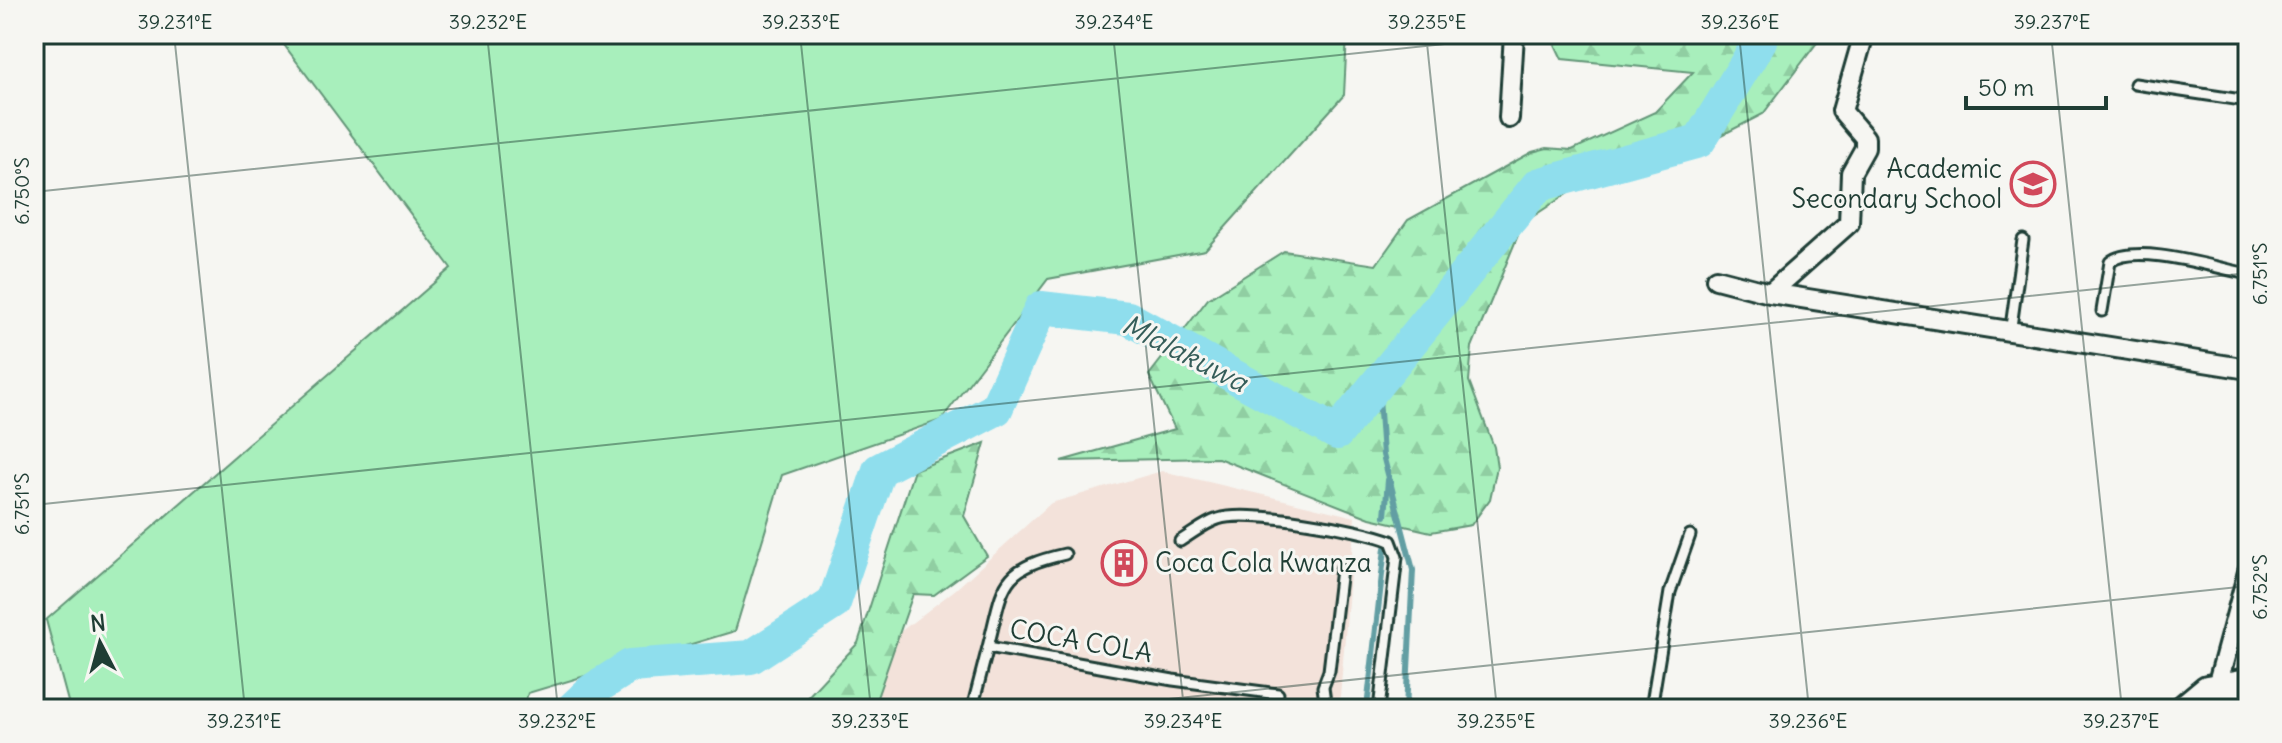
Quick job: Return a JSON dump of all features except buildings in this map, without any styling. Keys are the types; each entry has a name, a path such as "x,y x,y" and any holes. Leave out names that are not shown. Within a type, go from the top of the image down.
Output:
{"main road":[{"path":"2183,709 2195,697 2217,686 2248,682"}],"street":[{"path":"1509,118 1514,34"},
{"path":"1770,293 1849,223 1851,173 1865,148 1865,138 1842,111 1864,34"},
{"path":"1716,279 1770,293 2010,334 2248,369"},
{"path":"2217,686 2248,572"}],"lane":[{"path":"2135,84 2248,101"},
{"path":"2010,334 2023,240"},
{"path":"2102,311 2110,262 2119,255 2138,253 2248,274"},
{"path":"1180,541 1220,518 1267,517 1342,528 1391,541 1397,552 1379,709"},
{"path":"1651,709 1670,592 1690,535"},
{"path":"988,647 1003,590 1014,572 1031,562 1065,554"},
{"path":"1326,709 1323,687 1329,671 1341,569"},
{"name":"COCA COLA","path":"972,709 988,647 1173,680 1278,694"}],"shaded area":[{"name":"Coca Cola Kwanza","path":"1162,471 1355,517 1339,709 864,709 887,642 956,589 1051,503"}],"green space":[{"path":"276,34 1347,34 1344,95 1205,250 1048,279 941,420 782,475 735,631 528,693 523,709 70,709 46,620 451,268"},
{"path":"1550,34 1819,34 1819,40 1763,114 1693,150 1658,155 1613,171 1570,192 1523,223 1472,347 1469,381 1494,447 1497,467 1490,499 1471,525 1431,532 1370,518 1218,458 1061,461 1175,429 1149,375 1208,299 1284,251 1376,265 1408,220 1532,152 1547,148 1572,150 1655,112 1693,72 1562,59"},
{"path":"985,443 964,516 987,556 934,595 913,594 873,709 791,709 802,703 858,643 914,470"}],"waterway":[{"name":"Mlalakuwa","path":"572,709 591,691 630,666 751,657 834,603 879,470 996,409 1041,308 1128,318 1337,433 1538,185 1699,141 1760,41 1759,34"},
{"path":"1378,383 1383,455 1413,570 1406,709"},
{"path":"1385,516 1388,480"},
{"path":"1368,699 1385,548"},
{"path":"2241,666 2248,666"},
{"name":"Mlalakuwa","path":"570,709 591,691"},
{"path":"2207,709 2217,697"}],"place":[{"name":"Academic Secondary School","path":"2033,184"},
{"name":"Coca Cola Kwanza","path":"1124,563"}]}
